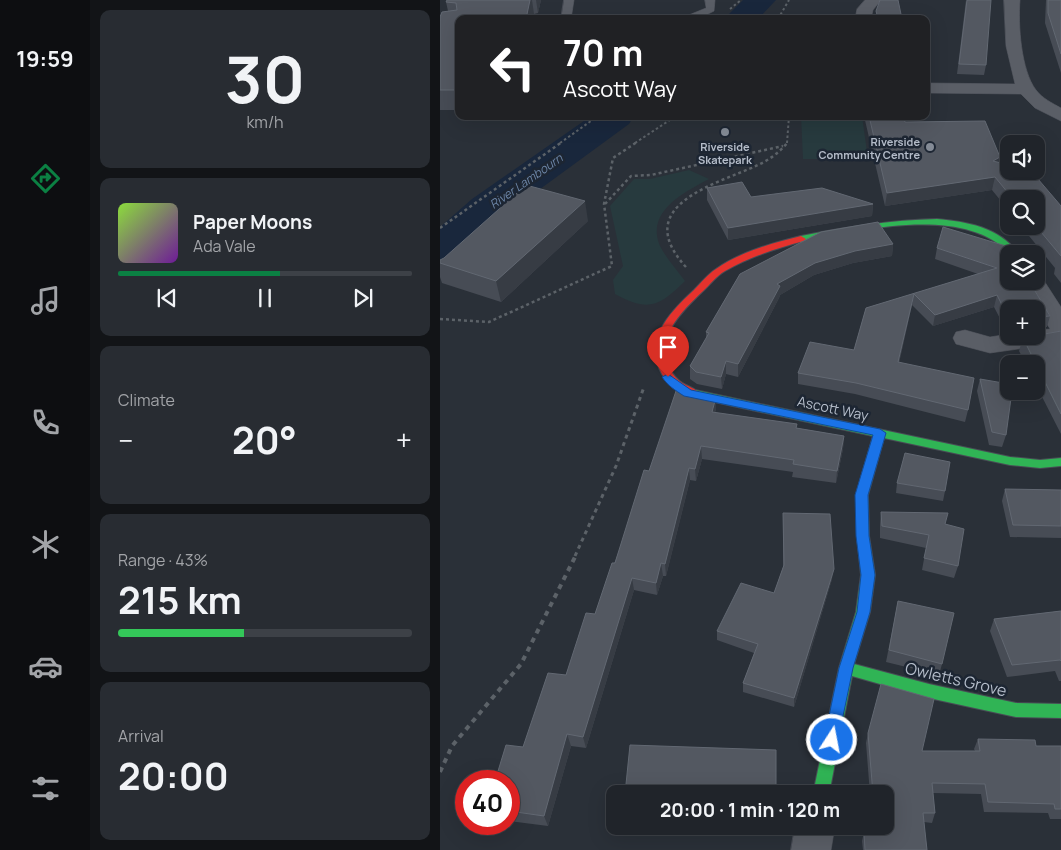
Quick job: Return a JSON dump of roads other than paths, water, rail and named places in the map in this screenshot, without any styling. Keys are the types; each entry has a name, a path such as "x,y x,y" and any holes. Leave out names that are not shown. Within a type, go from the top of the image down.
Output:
{"street":[{"path":"864,15 865,9 873,0"},
{"path":"1012,0 1012,34 1026,89 1036,101 1061,114"},
{"path":"930,88 1026,89"},
{"name":"Ascott Way","path":"1005,245 992,234 976,227 942,221 842,231 775,246 747,257 720,271 670,320 660,344 660,355 668,377 675,386 688,393 1010,461 1040,464 1061,462"},
{"path":"1038,290 1061,327"},
{"path":"965,338 990,345 1061,335"},
{"path":"823,785 846,668 864,612 868,575 863,536 862,495 880,433"},
{"name":"Owletts Grove","path":"846,668 929,691 1016,710 1061,711"},
{"path":"810,850 813,835"}],"lane":[{"path":"567,15 569,0"},
{"path":"695,15 712,9 710,0"}],"waterway":[{"name":"River Lambourn","path":"744,15 761,0"},
{"name":"River Lambourn","path":"440,251 487,208 610,120"}],"place":[{"name":"Riverside Skatepark","path":"725,132"},
{"name":"Riverside Community Centre","path":"930,147"}]}
